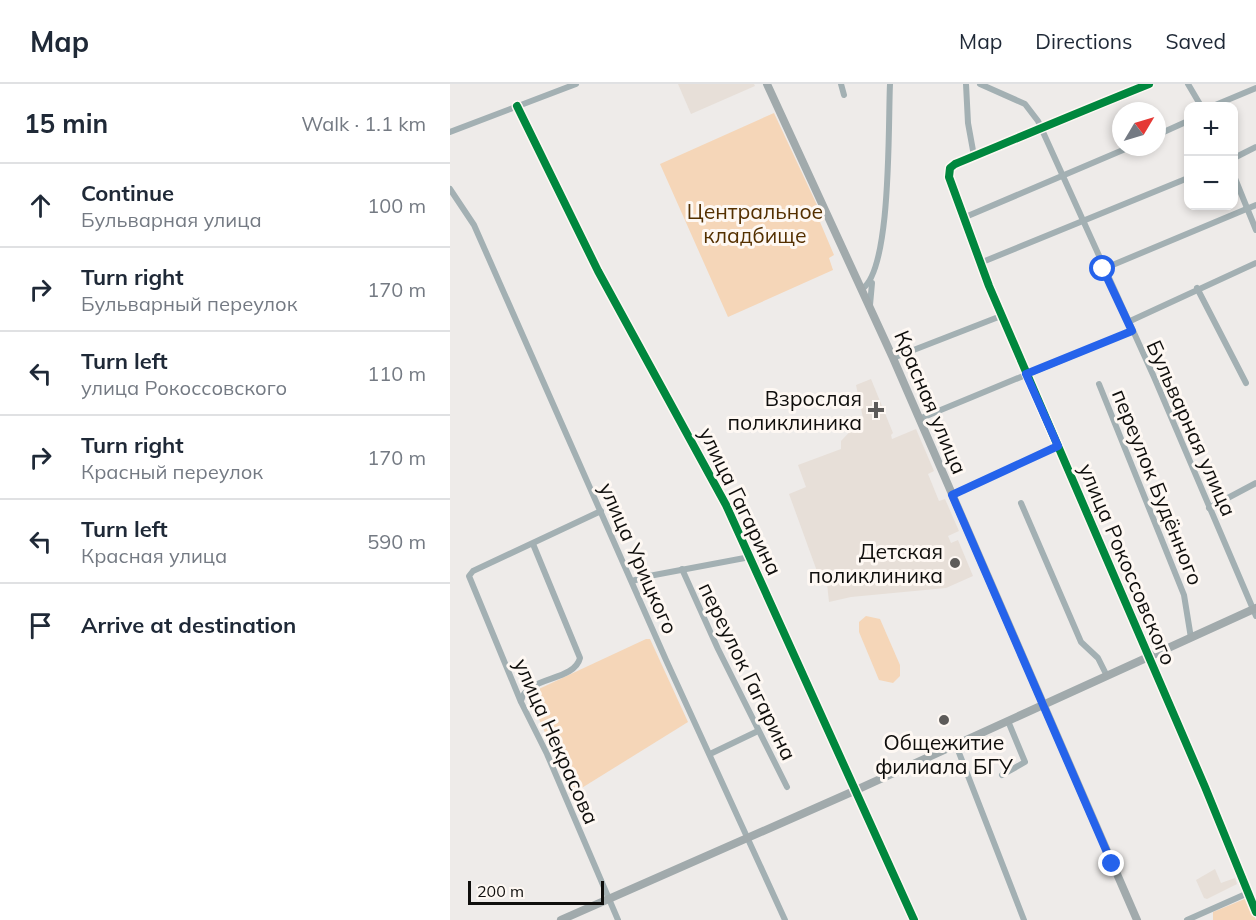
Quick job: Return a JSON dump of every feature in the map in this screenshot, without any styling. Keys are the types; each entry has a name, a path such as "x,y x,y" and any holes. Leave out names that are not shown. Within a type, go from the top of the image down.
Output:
{"main road":[{"name":"Красная улица","path":"767,84 870,306 1137,920"},
{"path":"562,920 1255,611"}],"street":[{"path":"450,132 576,84"},
{"path":"841,84 844,95"},
{"path":"870,306 885,210 890,84"},
{"path":"966,84 974,156 1041,129 1060,118 1149,84"},
{"name":"Бульварная улица","path":"980,84 1027,105 1041,129 1255,611"},
{"path":"1188,84 1199,102"},
{"path":"1223,102 1256,88"},
{"name":"улица Гагарина","path":"517,106 598,271 710,473 914,920"},
{"path":"1166,131 1184,123"},
{"path":"1237,156 1256,147"},
{"path":"963,218 1112,155"},
{"name":"улица Рокоссовского","path":"974,156 950,168 949,177 963,218 1001,316 1149,657 1256,912"},
{"path":"980,263 1184,180"},
{"path":"1238,188 1256,230"},
{"name":"улица Урицкого","path":"450,189 474,225 785,920"},
{"path":"1103,269 1256,205"},
{"path":"1128,322 1197,288 1256,263"},
{"path":"862,289 870,282 874,274"},
{"path":"1197,288 1246,383"},
{"path":"893,358 1001,316"},
{"path":"919,419 1132,331"},
{"name":"переулок Будённого","path":"1099,384 1186,600 1191,638"},
{"path":"952,495 1058,446"},
{"path":"1209,508 1256,483"},
{"path":"1021,504 1081,642 1098,658 1107,676"},
{"path":"521,702 526,691 574,668 580,658 533,544 601,511"},
{"name":"улица Некрасова","path":"533,544 469,575 521,702 547,753 618,920"},
{"path":"632,581 750,557"},
{"name":"переулок Гагарина","path":"682,569 758,731 787,787"},
{"path":"1002,775 1025,762 1008,721"},
{"path":"710,754 758,731"},
{"path":"956,745 1024,920"},
{"path":"1187,920 1248,893"}],"shaded area":[{"path":"678,84 754,84 755,86 691,114"},
{"path":"871,379 893,433 892,439 916,429 934,471 928,474 939,501 945,499 959,531 948,536 951,543 958,540 973,576 946,588 851,597 829,602 826,574 818,574 789,494 806,487 798,465 841,449 841,441 863,418 856,385"},
{"path":"1215,869 1221,883 1235,878 1237,884 1207,899 1204,898 1196,880"}],"green space":[{"name":"Центральное кладбище","path":"774,113 824,220 820,222 834,255 829,258 833,270 728,317 660,164"},
{"path":"866,616 880,619 900,665 900,676 893,683 879,680 859,632 859,622"},
{"path":"650,639 688,722 572,794 528,694"},
{"path":"1247,898 1256,920 1213,920 1213,912"}],"cycle path":[{"path":"1149,84 955,164 950,168 949,177 989,286 1205,787 1256,912"},
{"path":"517,106 598,271 726,505 914,920"}],"place":[{"name":"Взрослая поликлиника","path":"876,410"},
{"name":"Детская поликлиника","path":"955,563"},
{"name":"Общежитие филиала БГУ","path":"944,720"}],"route":[{"path":"1103,269 1132,331 1026,374 1058,446 952,495 1112,864"}]}
